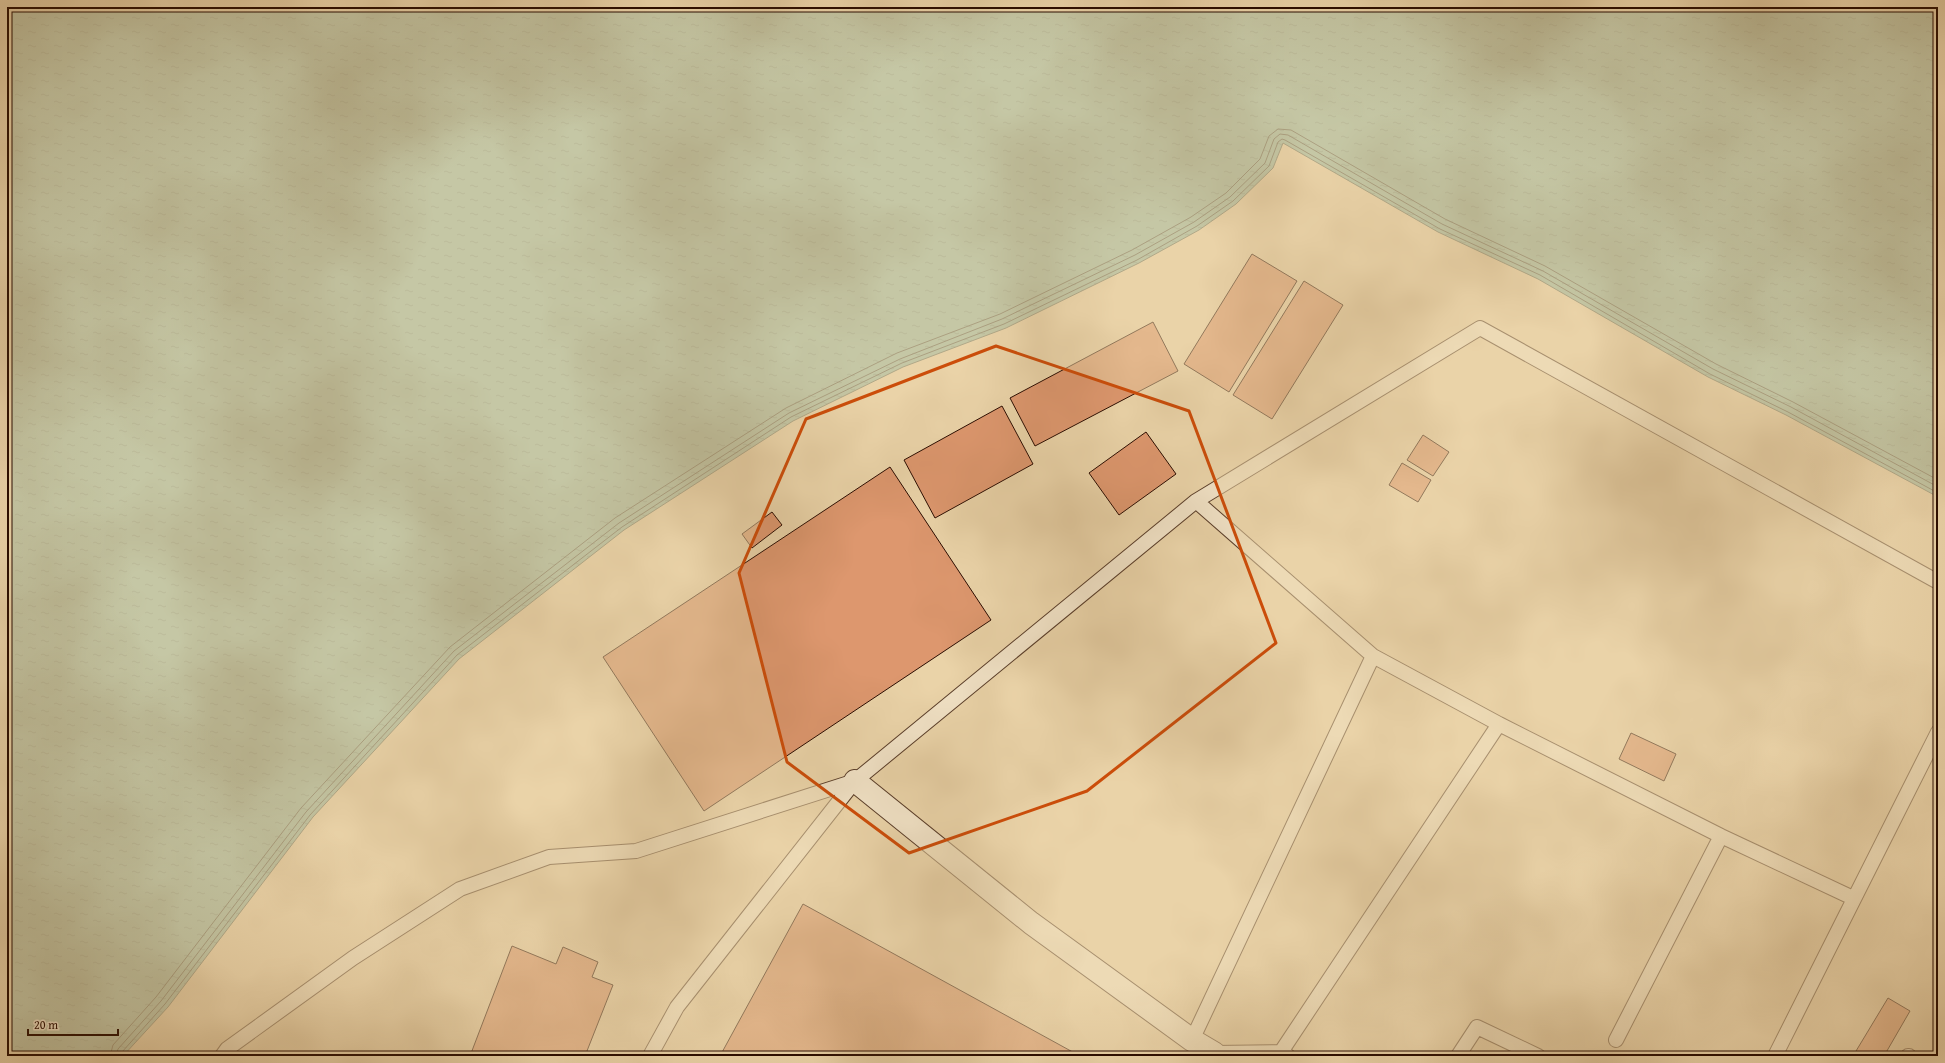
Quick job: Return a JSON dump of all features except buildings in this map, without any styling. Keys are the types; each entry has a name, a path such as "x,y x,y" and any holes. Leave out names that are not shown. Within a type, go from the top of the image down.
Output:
{"street":[{"path":"855,781 1031,923 1213,1054"}],"lane":[{"path":"650,1056 677,1007 855,781 1196,501 1480,328 1938,582"},
{"path":"1196,501 1373,656 1499,724 1720,836 1853,898"},
{"path":"1192,1040 1373,656"},
{"path":"1213,1054 1285,1054 1499,724"},
{"path":"1775,1056 1853,898 1938,732"},
{"path":"222,1056 227,1049 353,958 460,889 549,857 636,851 855,781"},
{"path":"1616,1040 1720,836"},
{"path":"1458,1056 1477,1027 1538,1056"}],"highlighted area":[{"path":"996,346 1189,411 1276,643 1087,791 909,853 787,762 739,573 806,419"}],"water":[{"path":"7,7 1938,7 1938,497 1786,415 1708,377 1538,279 1438,232 1283,143 1273,168 1236,204 1199,230 1139,263 1006,328 903,367 793,421 624,530 459,659 313,817 168,1007 123,1056 7,1056"}]}
